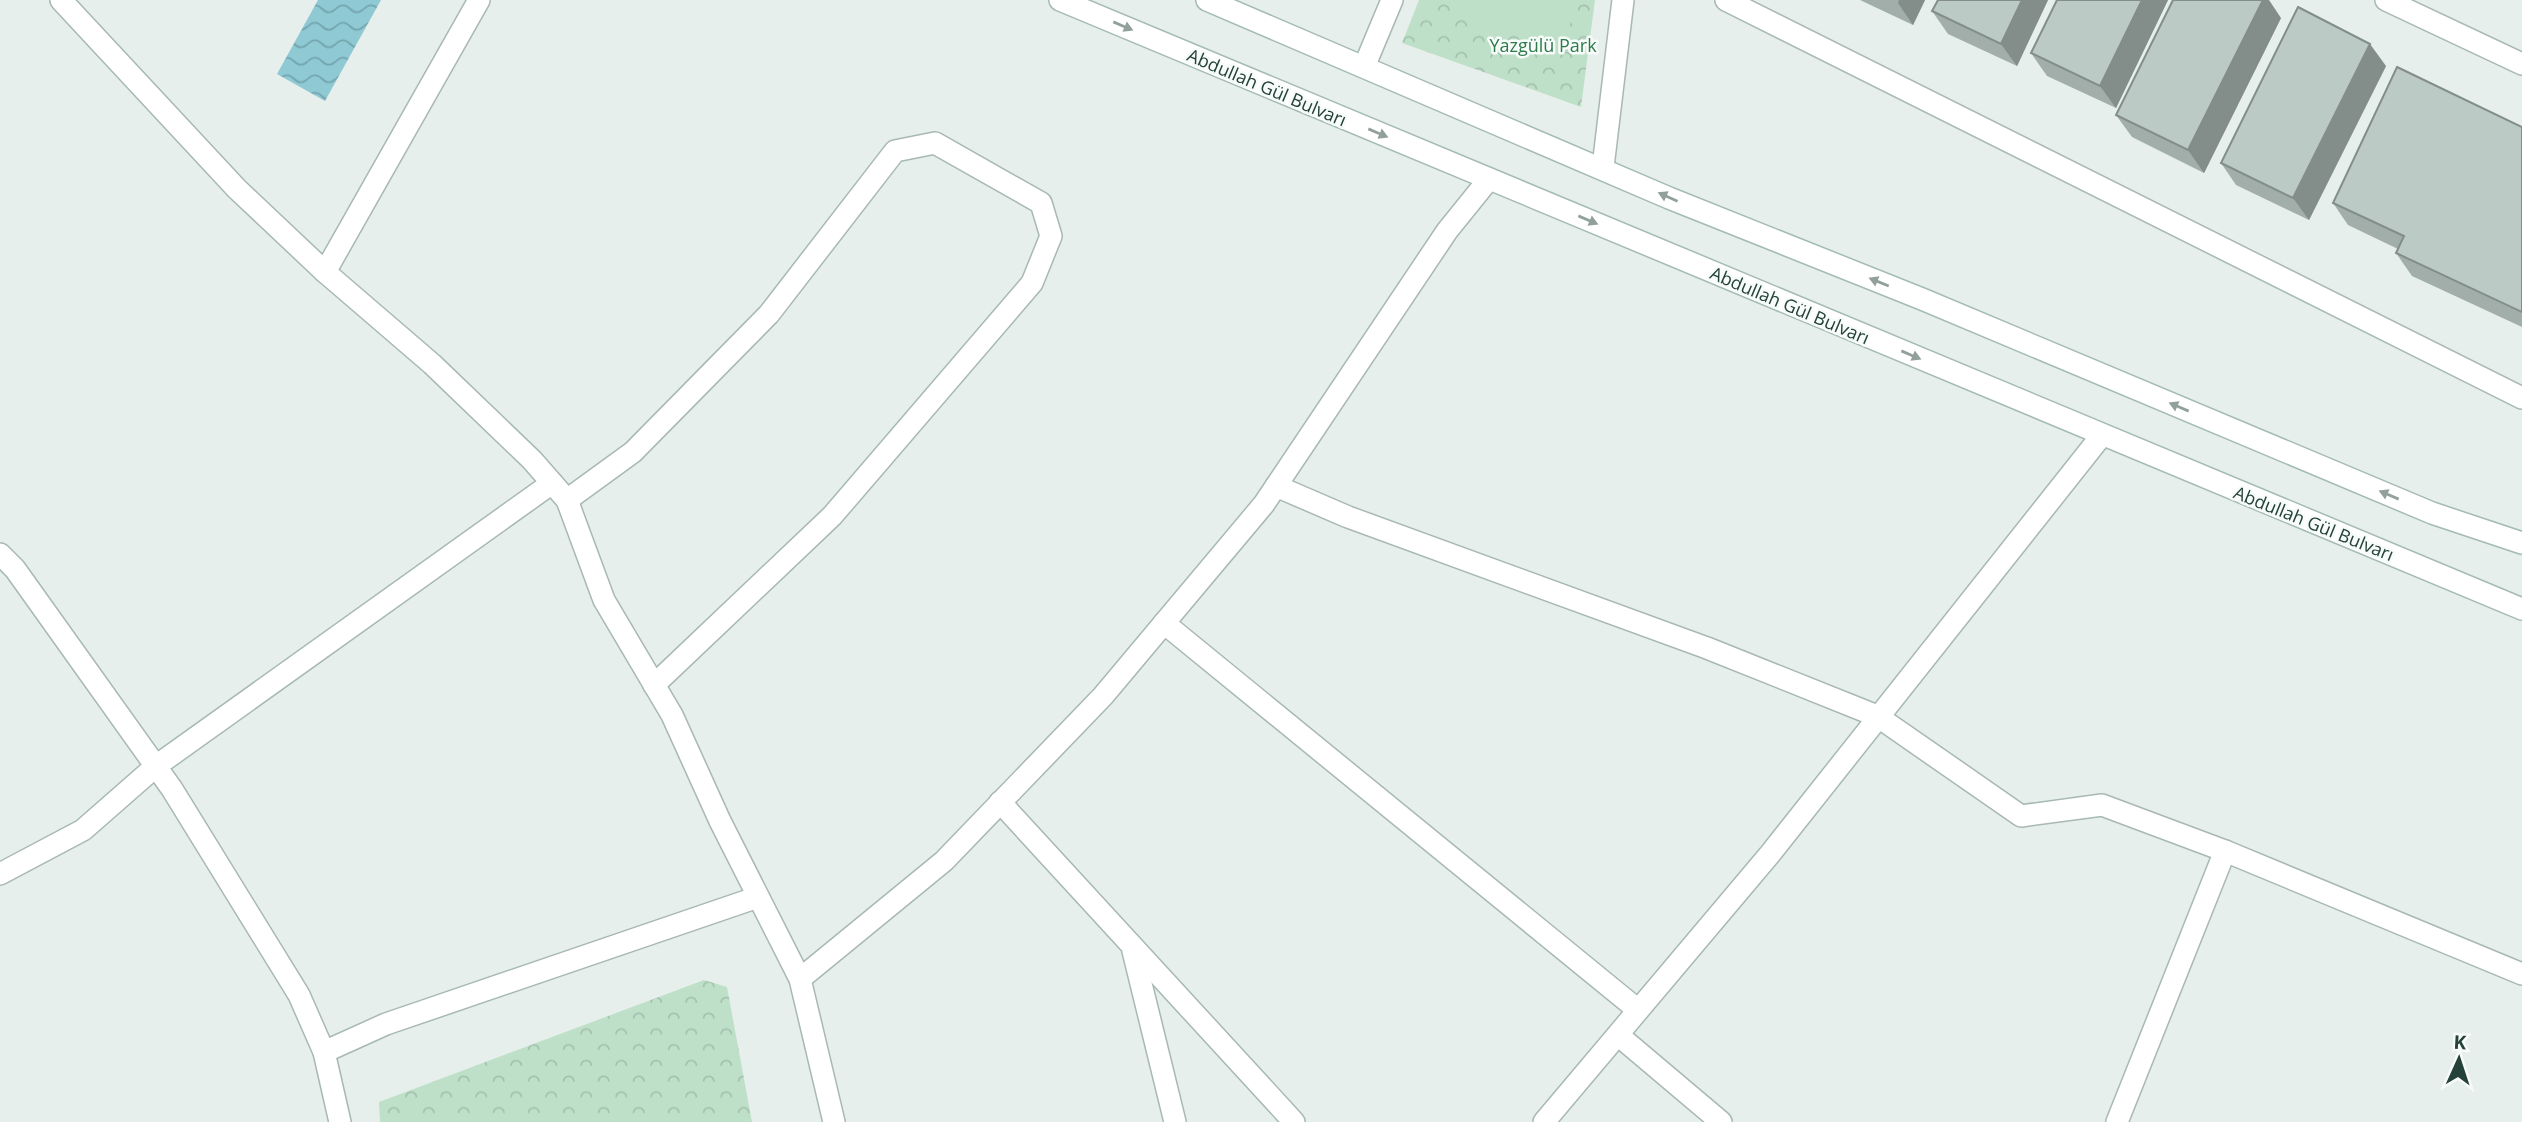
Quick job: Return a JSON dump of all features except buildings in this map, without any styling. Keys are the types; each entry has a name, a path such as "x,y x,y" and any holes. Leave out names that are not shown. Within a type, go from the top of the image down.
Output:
{"street":[{"path":"61,0 237,189 325,272 432,364 532,460 567,500 604,600 672,715 800,979 834,1122"},
{"path":"325,272 479,0"},
{"name":"Abdullah Gül Bulvarı","path":"1060,0 2522,609"},
{"path":"1208,0 1670,198 1922,299 2432,513 2522,543"},
{"path":"1364,67 1392,0"},
{"path":"1602,167 1623,0"},
{"path":"1726,0 2522,398"},
{"path":"2386,0 2422,8 2522,64"},
{"path":"567,500 632,453 769,314 895,150 934,143 1041,203 1051,236 1032,283 832,516 654,685"},
{"path":"800,979 944,861 1103,696 1276,485 1447,231 1489,179"},
{"path":"1544,1122 1770,854 2102,435"},
{"path":"0,874 83,830 156,766 552,484"},
{"path":"1276,485 1348,517 1707,648 1877,716 2021,816 2102,805 2225,851 2522,974"},
{"path":"2432,513 2522,530"},
{"path":"0,554 15,569 156,766 299,995 324,1052 340,1122"},
{"path":"1164,623 1638,1010"},
{"path":"1000,802 1294,1122"},
{"path":"2117,1122 2225,851"},
{"path":"324,1052 386,1024 758,897"},
{"path":"1133,949 1175,1122"},
{"path":"1618,1035 1721,1122"}],"green space":[{"name":"Yazgülü Park","path":"1419,0 1595,0 1581,107 1402,43"},
{"path":"1463,0 1580,0 1558,53 1458,13"},
{"path":"704,980 727,987 752,1122 380,1122 379,1102"}],"water":[{"path":"318,0 381,0 325,101 277,74"}]}
